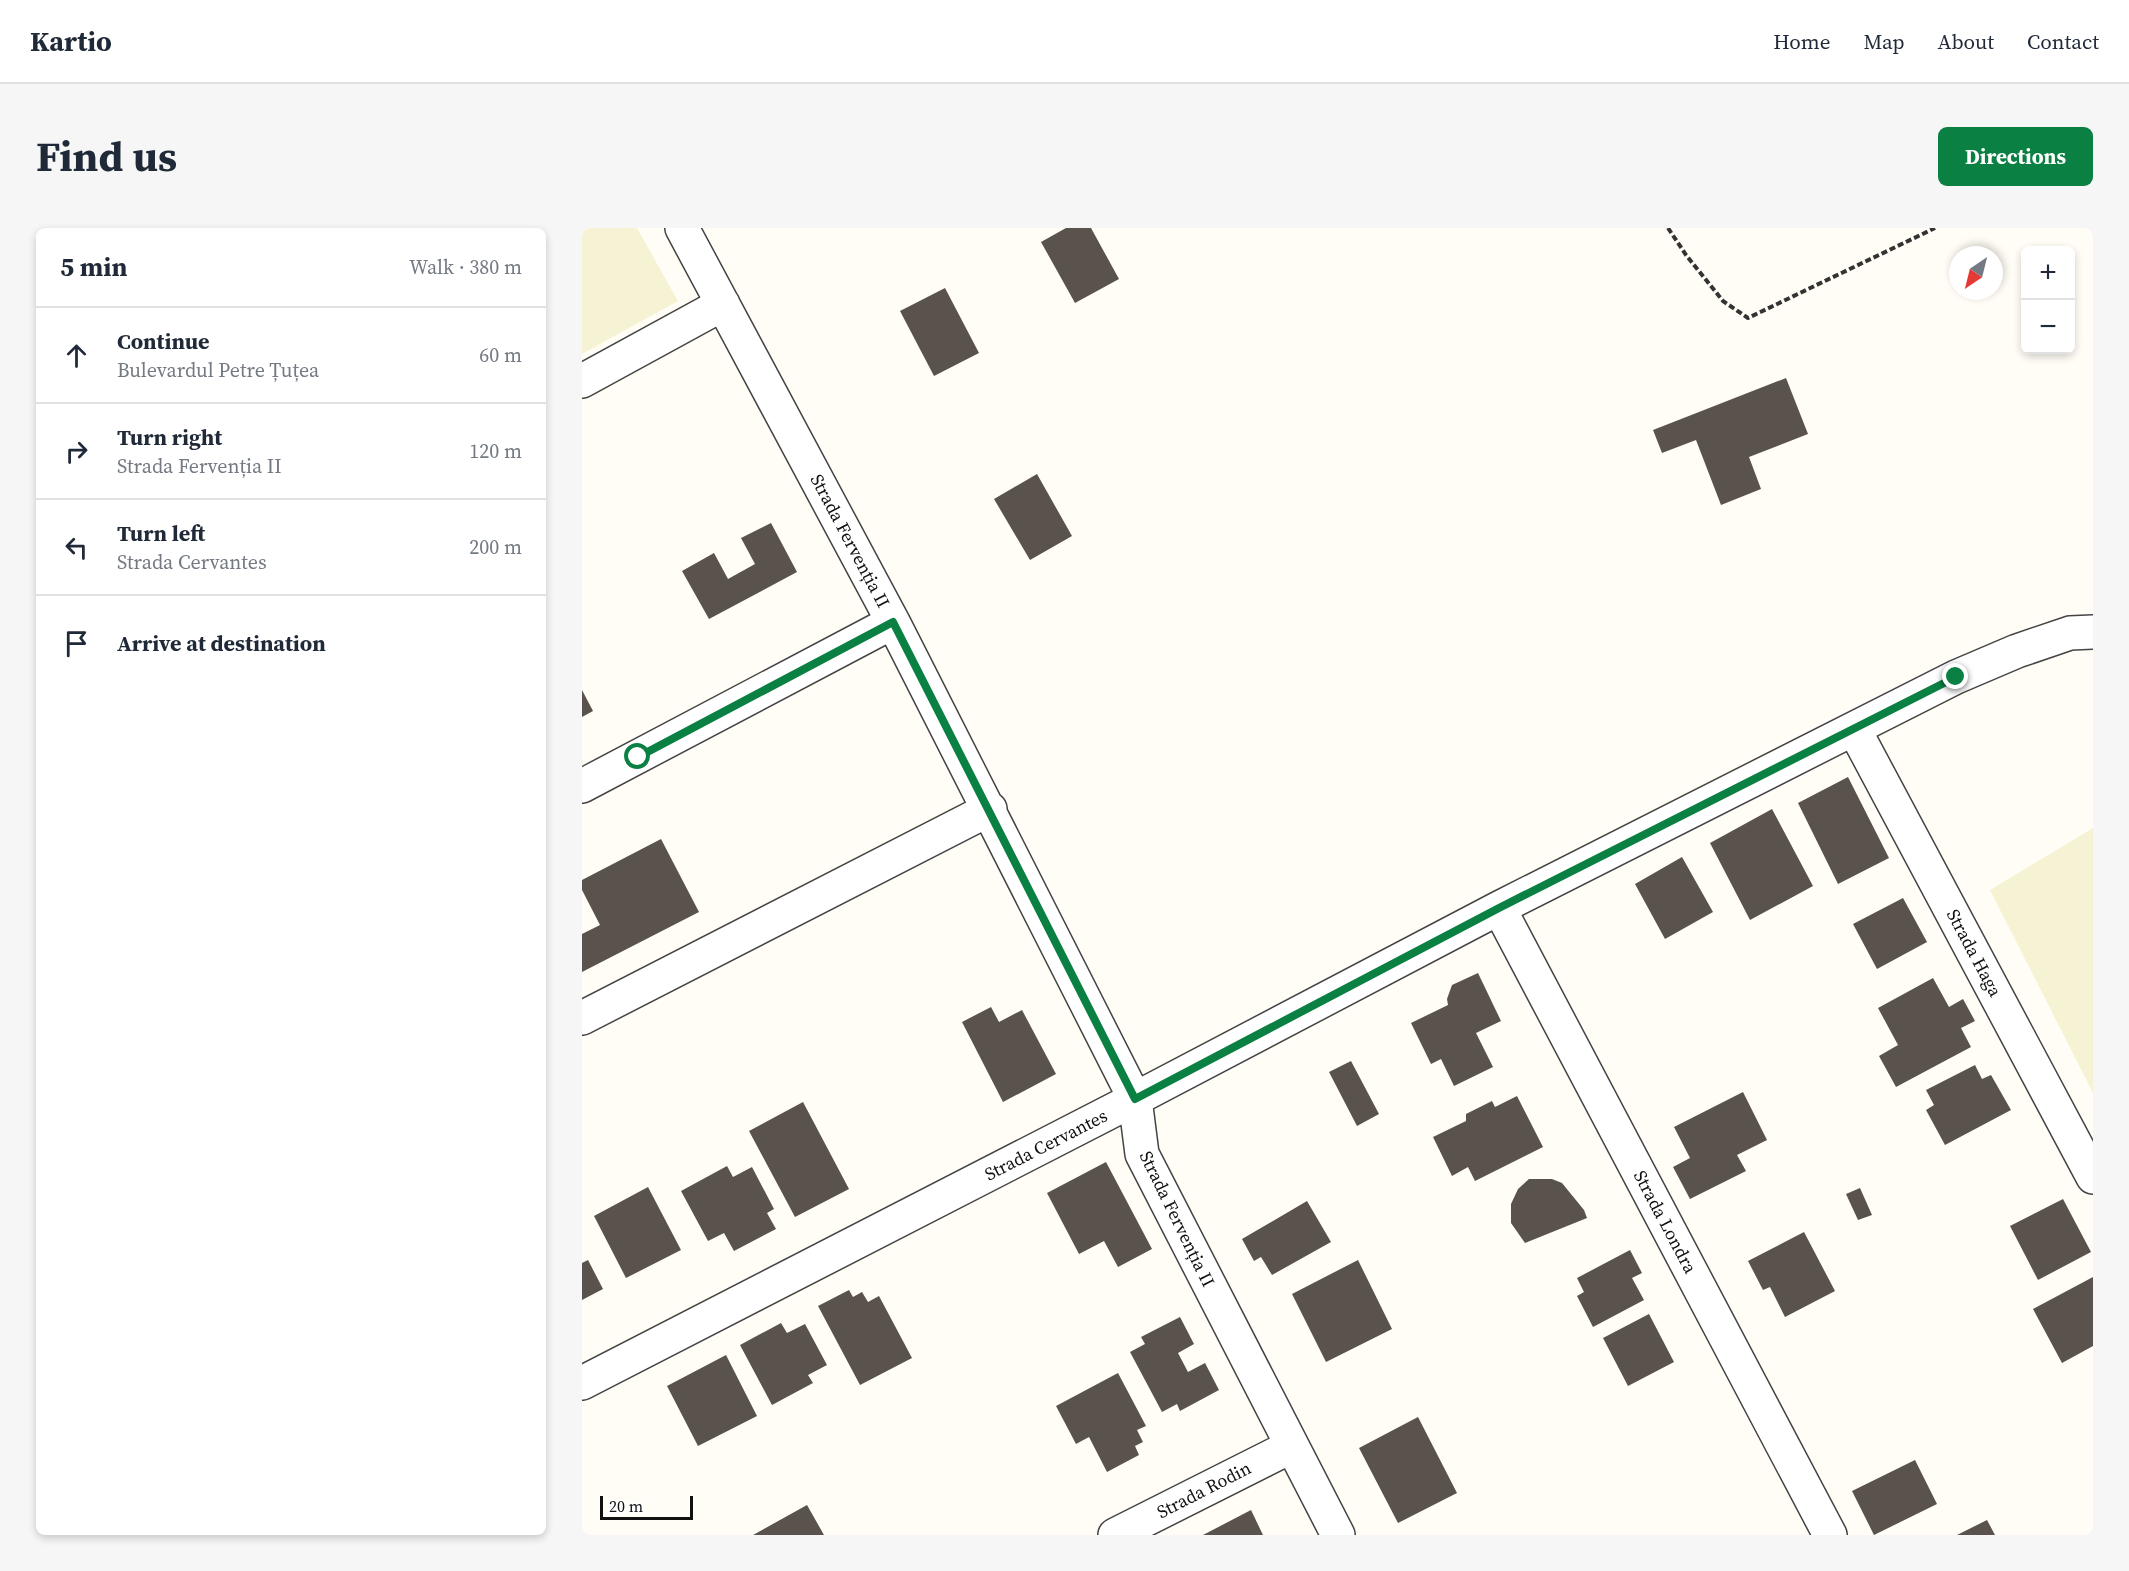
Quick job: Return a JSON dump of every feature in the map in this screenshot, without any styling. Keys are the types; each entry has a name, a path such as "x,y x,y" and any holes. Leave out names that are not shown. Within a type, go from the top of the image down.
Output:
{"street":[{"name":"Strada Fervenția II","path":"682,228 893,622 990,809 1135,1099 1142,1154 1338,1535"},
{"path":"582,381 723,304"},
{"path":"582,786 893,622"},
{"name":"Strada Cervantes","path":"582,1383 1135,1099 1499,908 1956,677 2017,651 2070,633 2093,632"},
{"name":"Strada Haga","path":"1854,729 2093,1177"},
{"path":"582,1018 990,809"},
{"name":"Strada Londra","path":"1499,908 1830,1535"},
{"name":"Strada Rodin","path":"1115,1535 1292,1446"}],"path":[{"path":"1668,228 1686,255 1723,301 1748,318 1935,228"}],"shaded area":[{"path":"582,228 637,228 678,301 582,354"},
{"path":"2093,828 2093,1093 1990,890"}],"building":[{"path":"1066,228 1091,228 1119,279 1075,303 1041,242"},
{"path":"945,288 979,353 934,376 900,311"},
{"path":"1786,378 1808,434 1749,457 1761,489 1721,505 1696,440 1662,453 1653,430"},
{"path":"1037,474 1072,536 1030,560 994,499"},
{"path":"771,523 797,572 709,619 682,571 714,553 728,579 755,564 741,538"},
{"path":"582,690 593,711 582,717"},
{"path":"1848,777 1889,858 1838,884 1798,803"},
{"path":"1772,809 1813,886 1750,920 1710,843"},
{"path":"661,839 699,912 582,972 582,934 600,925 582,890 582,880"},
{"path":"1682,857 1713,912 1665,939 1635,884"},
{"path":"1903,898 1927,942 1877,969 1853,924"},
{"path":"1478,973 1501,1021 1476,1033 1493,1067 1454,1086 1441,1059 1431,1064 1411,1023 1448,1005 1447,999 1452,985"},
{"path":"1933,978 1949,1007 1963,999 1975,1021 1961,1028 1971,1047 1896,1087 1879,1056 1898,1045 1878,1008"},
{"path":"991,1007 999,1022 1022,1010 1056,1074 1003,1102 962,1022"},
{"path":"1351,1061 1379,1114 1357,1126 1329,1072"},
{"path":"1975,1065 1982,1079 1991,1075 2011,1110 1945,1145 1926,1110 1934,1105 1926,1090"},
{"path":"1743,1092 1767,1140 1737,1155 1746,1171 1690,1199 1673,1167 1690,1158 1674,1127"},
{"path":"1517,1096 1543,1147 1475,1181 1468,1167 1452,1176 1433,1137 1466,1121 1466,1114 1492,1101 1495,1107"},
{"path":"803,1102 849,1189 795,1217 749,1131"},
{"path":"1106,1162 1152,1249 1118,1267 1104,1241 1079,1254 1047,1193"},
{"path":"727,1166 733,1177 752,1167 774,1209 767,1213 776,1229 734,1251 724,1233 708,1241 681,1191"},
{"path":"1529,1179 1552,1179 1562,1183 1584,1210 1587,1218 1525,1243 1511,1223 1511,1204 1518,1189"},
{"path":"648,1187 681,1250 626,1278 594,1216"},
{"path":"1860,1188 1872,1215 1858,1220 1846,1194"},
{"path":"2063,1199 2091,1252 2038,1280 2010,1226"},
{"path":"1307,1201 1331,1242 1272,1275 1261,1257 1254,1261 1242,1239"},
{"path":"1804,1232 1835,1291 1785,1317 1770,1287 1763,1290 1748,1261"},
{"path":"1630,1250 1642,1273 1632,1278 1644,1300 1593,1327 1577,1296 1584,1292 1577,1278"},
{"path":"588,1260 603,1289 582,1300 582,1263"},
{"path":"1358,1260 1392,1329 1326,1362 1292,1294"},
{"path":"2093,1277 2093,1346 2062,1363 2033,1309"},
{"path":"849,1290 853,1297 862,1292 868,1302 879,1296 912,1358 860,1385 818,1306"},
{"path":"1649,1314 1674,1362 1628,1386 1603,1338"},
{"path":"1180,1317 1194,1344 1178,1353 1188,1372 1205,1363 1219,1390 1180,1411 1177,1404 1162,1412 1130,1352 1145,1344 1141,1337"},
{"path":"781,1323 787,1333 805,1324 827,1365 808,1375 813,1383 772,1405 740,1345"},
{"path":"726,1355 757,1416 698,1446 667,1386"},
{"path":"1118,1373 1146,1426 1137,1430 1143,1442 1135,1446 1139,1455 1107,1472 1089,1437 1076,1444 1056,1406"},
{"path":"1418,1417 1457,1493 1398,1523 1359,1448"},
{"path":"1915,1460 1937,1504 1874,1535 1852,1491"},
{"path":"807,1505 824,1535 753,1535"},
{"path":"1251,1510 1263,1535 1203,1535"},
{"path":"1987,1520 1995,1535 1957,1535"}],"route":[{"path":"638,757 893,622 990,809 1135,1099 1499,908 1956,677"}]}
